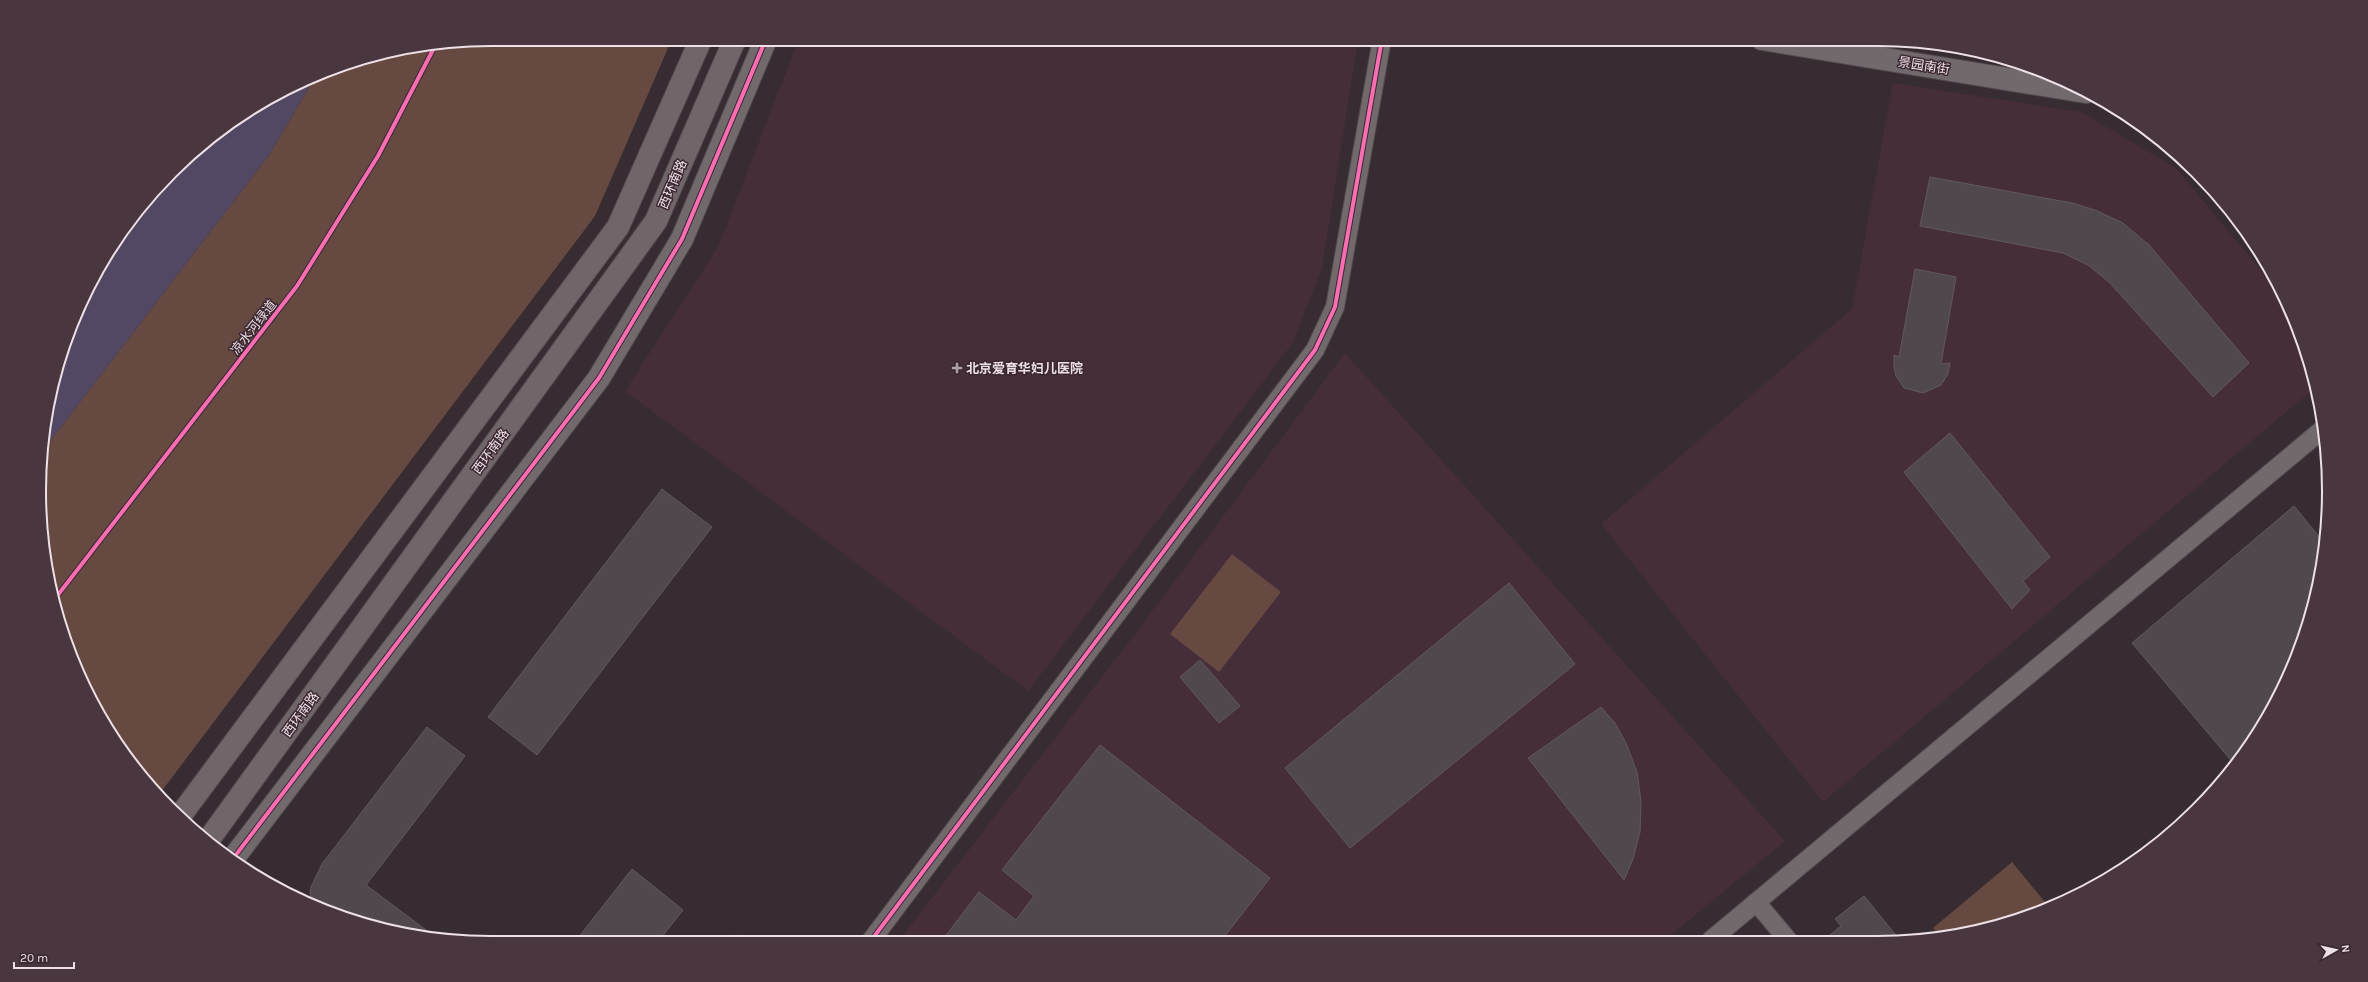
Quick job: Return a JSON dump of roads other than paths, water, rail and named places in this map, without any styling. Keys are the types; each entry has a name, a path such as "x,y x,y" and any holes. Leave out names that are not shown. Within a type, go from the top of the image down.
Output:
{"main road":[{"path":"183,812 618,227 698,46"},
{"name":"西环南路","path":"211,837 656,221 732,46"}],"street":[{"path":"236,855 599,378 682,239 763,46"},
{"path":"875,936 1315,350 1335,307 1381,46"},
{"name":"景园南街","path":"1805,46 2067,89"},
{"path":"1716,936 2318,433"},
{"path":"1756,902 1785,936"}],"place":[{"name":"北京爱育华妇儿医院","path":"957,368"}]}
